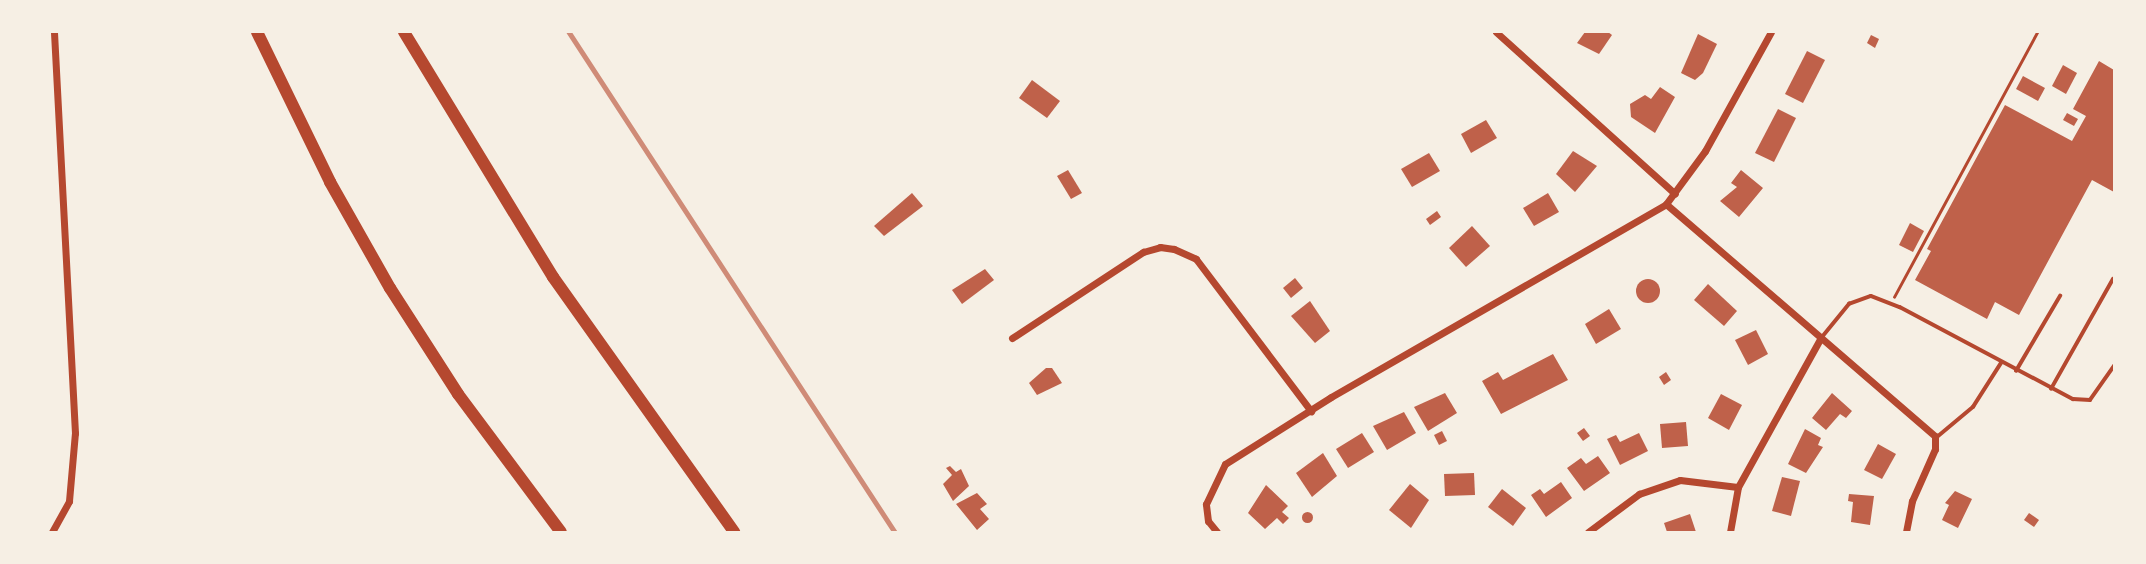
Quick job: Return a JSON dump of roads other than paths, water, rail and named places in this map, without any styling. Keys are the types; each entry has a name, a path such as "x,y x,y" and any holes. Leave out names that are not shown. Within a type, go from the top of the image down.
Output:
{"highway":[{"path":"257,32 330,182 390,288 458,394 561,533"},
{"path":"404,32 533,246 734,533"}],"street":[{"path":"52,533 69,501 75,433 54,32"},
{"path":"1496,32 1675,194"},
{"path":"1217,533 1208,521 1206,505 1226,464 1311,411 1667,204 1705,151 1771,32"},
{"path":"1667,204 1936,438 1935,449 1912,501 1906,533"},
{"path":"1012,338 1143,253 1160,247 1174,249 1196,260 1311,411"},
{"path":"1730,533 1738,487 1820,339"},
{"path":"1588,533 1639,494 1680,480 1738,487"}],"lane":[{"path":"2051,388 2113,279"},
{"path":"1820,339 1849,304 1871,296 1891,303 2073,400 2090,400 2115,366"},
{"path":"2016,371 2060,296"},
{"path":"1936,438 1973,407 2001,363"}],"railway":[{"path":"569,32 895,532"}]}
